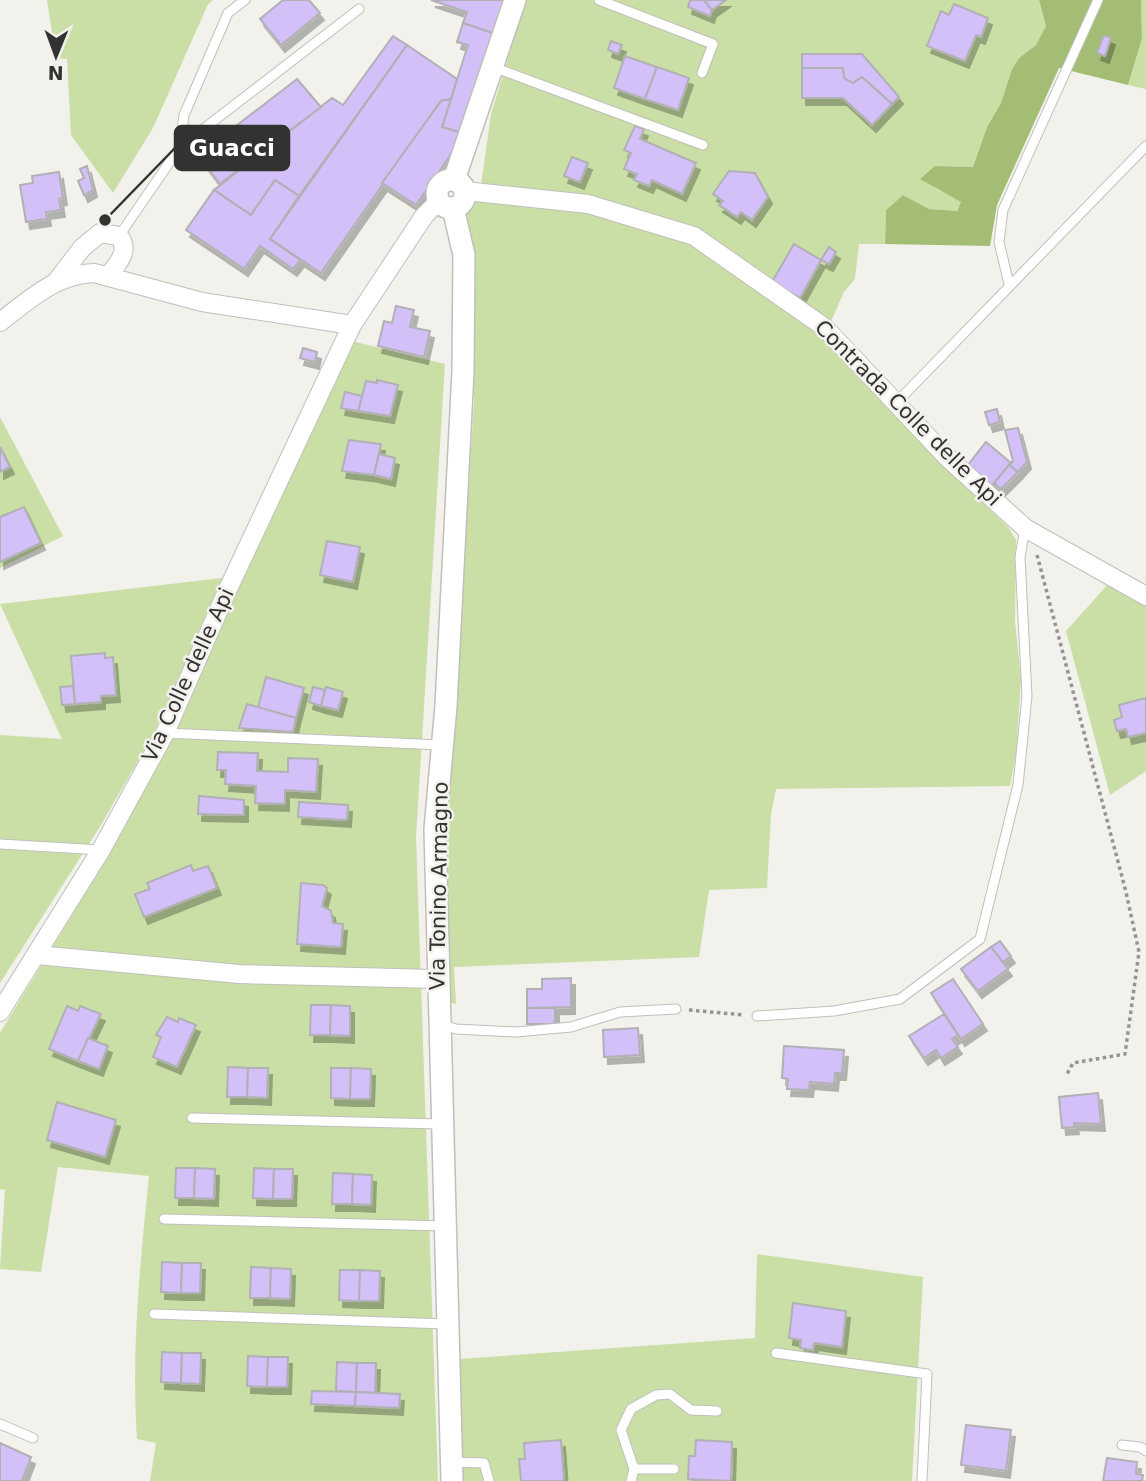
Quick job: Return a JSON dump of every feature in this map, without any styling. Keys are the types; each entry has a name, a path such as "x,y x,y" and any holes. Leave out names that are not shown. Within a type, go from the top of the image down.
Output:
{"street":[{"path":"453,195 515,0"},
{"name":"Via Colle delle Api","path":"0,1012 101,850 165,733 228,589 352,325 424,216 453,195"},
{"name":"Contrada Colle delle Api","path":"453,195 588,204 694,236 824,327 948,458 1025,528 1146,596"},
{"name":"Via Tonino Armagno","path":"451,1472 435,829 463,370 464,255 453,195"},
{"path":"0,322 55,282 82,247 100,233 119,236 125,250 110,274"},
{"path":"55,282 81,273 110,274 202,302 352,325"},
{"path":"37,955 239,974 437,979"}],"lane":[{"path":"180,147 184,115 229,13 246,0"},
{"path":"599,0 713,44 702,73"},
{"path":"1009,284 999,242 1003,210 1098,0"},
{"path":"119,236 180,147 359,9"},
{"path":"493,67 703,145"},
{"path":"896,403 1146,146"},
{"path":"757,1016 834,1011 900,999 980,939 1019,772 1027,696 1020,558 1025,528"},
{"path":"165,733 442,745"},
{"path":"0,844 101,850"},
{"path":"438,1024 456,1029 516,1032 571,1027 620,1012 676,1009"},
{"path":"192,1118 441,1124"},
{"path":"164,1219 444,1226"},
{"path":"154,1314 447,1324"},
{"path":"776,1353 927,1374 922,1481"},
{"path":"631,1481 634,1469 621,1430 631,1409 656,1395 670,1394 691,1410 717,1411"},
{"path":"0,1424 33,1438"},
{"path":"1122,1445 1140,1447 1146,1451"},
{"path":"451,1472 484,1462 489,1481"},
{"path":"634,1469 674,1469"}],"path":[{"path":"1025,528 1041,570 1126,892 1139,952 1125,1055 1073,1063 1067,1074"},
{"path":"676,1009 757,1016"}],"green space":[{"path":"47,0 213,0 208,4 153,128 113,193 71,135 67,59 56,58"},
{"path":"526,0 1039,0 1046,26 1036,45 1019,58 1012,69 1001,103 987,127 973,167 935,166 935,188 962,202 956,211 929,209 903,195 886,210 885,244 859,244 855,279 844,292 829,326 695,234 481,185 491,114"},
{"path":"1039,0 1141,0 1142,39 1128,85 1059,68 997,205 990,246 885,244 886,210 903,195 929,209 957,211 961,202 920,179 935,166 973,167 987,127 1001,103 1012,69 1019,58 1036,45 1046,26"},
{"path":"1141,0 1146,0 1146,89 1128,85 1142,39"},
{"path":"473,199 591,213 692,244 819,331 944,465 1008,527 1016,540 1015,621 1021,680 1016,754 1010,786 776,789 771,814 767,888 709,890 699,957 454,967 456,1004 445,1001 443,838 456,692 474,402 475,262 467,214"},
{"path":"352,341 445,364 416,837 438,1481 150,1481 156,1443 137,1439 135,1406 136,1340 149,1176 58,1167 41,1272 0,1269 5,1190 0,1189 0,1033 108,856 166,745"},
{"path":"0,417 63,536 0,568"},
{"path":"222,578 155,731 101,825 0,983 0,735 62,739 0,604"},
{"path":"1110,582 1146,606 1146,771 1110,795 1066,631"},
{"path":"757,1254 923,1277 912,1481 462,1481 459,1359 755,1338"}],"building":[{"path":"283,0 309,0 320,13 281,45 260,19"},
{"path":"431,0 506,0 495,34 463,23 467,12"},
{"path":"690,0 704,0 712,10 710,16 688,7"},
{"path":"704,0 726,0 712,10"},
{"path":"954,4 988,18 981,37 976,35 965,61 927,46 941,11 949,15"},
{"path":"463,23 495,34 465,134 442,127 468,45 457,42"},
{"path":"1104,35 1111,38 1105,56 1097,53"},
{"path":"393,36 407,45 299,196 275,180 251,215 214,190 332,98 343,105"},
{"path":"611,41 622,45 618,54 608,50"},
{"path":"407,45 457,79 451,99 441,101 321,273 270,239"},
{"path":"802,54 862,54 899,97 892,104 862,77 853,83 844,78 843,68 802,68"},
{"path":"625,56 657,67 645,99 614,88"},
{"path":"657,67 689,78 678,110 645,99"},
{"path":"802,68 843,68 844,78 853,83 862,77 892,104 872,125 843,98 802,98"},
{"path":"297,79 321,107 243,166 219,139"},
{"path":"451,99 442,127 465,134 416,205 382,183 441,101"},
{"path":"635,126 644,129 640,139 696,163 682,194 652,180 649,186 634,180 637,174 624,169 631,153 624,150"},
{"path":"226,145 243,166 220,184 204,163"},
{"path":"572,157 588,163 580,182 564,176"},
{"path":"87,166 93,190 84,195 78,181 84,178 80,169"},
{"path":"729,171 755,173 768,197 752,220 741,212 737,217 719,205 723,201 713,194"},
{"path":"59,172 63,198 59,199 61,210 46,212 47,219 26,222 20,185 33,183 32,176"},
{"path":"275,180 299,196 270,239 300,260 293,269 260,246 244,269 186,230 214,190 251,215"},
{"path":"794,244 821,260 800,298 772,282"},
{"path":"829,247 836,252 829,264 821,260"},
{"path":"396,306 414,310 410,327 430,331 424,357 378,346 384,321 392,323"},
{"path":"303,348 317,352 315,362 300,358"},
{"path":"377,380 398,385 390,416 358,411 366,381 377,383"},
{"path":"345,392 362,396 358,411 341,408"},
{"path":"997,409 1000,422 989,425 985,412"},
{"path":"1018,428 1027,462 1018,472 1009,465 1013,461 1005,430"},
{"path":"349,440 381,444 374,475 342,471"},
{"path":"986,442 1011,463 991,487 967,466"},
{"path":"0,447 10,467 0,472"},
{"path":"379,454 395,458 391,479 374,475"},
{"path":"1009,465 1018,472 1001,489 994,483"},
{"path":"24,507 41,543 0,562 0,517"},
{"path":"327,541 360,547 353,582 320,575"},
{"path":"105,653 105,658 113,657 116,695 101,696 101,702 75,704 71,656"},
{"path":"266,677 304,688 296,718 258,708"},
{"path":"73,686 75,704 62,705 60,687"},
{"path":"313,687 325,690 321,706 309,702"},
{"path":"326,687 343,692 338,710 321,706"},
{"path":"1146,698 1146,733 1128,737 1126,729 1117,731 1114,720 1122,717 1119,705"},
{"path":"247,704 296,718 293,732 239,728"},
{"path":"218,752 258,753 257,771 288,772 288,758 318,759 316,792 285,790 285,804 255,803 256,786 225,784 226,770 217,770"},
{"path":"199,796 244,800 244,815 198,814"},
{"path":"299,802 348,805 347,820 298,817"},
{"path":"191,865 193,871 208,866 217,888 144,917 135,894 150,889 147,883"},
{"path":"301,883 323,885 327,888 322,906 331,911 333,923 343,924 341,947 297,944"},
{"path":"1000,941 1011,956 1003,962 991,947"},
{"path":"991,947 1008,969 978,991 961,969"},
{"path":"571,978 571,1007 527,1008 527,989 542,989 542,979"},
{"path":"953,979 983,1024 961,1039 931,993"},
{"path":"311,1005 331,1005 330,1035 310,1035"},
{"path":"331,1005 350,1006 350,1036 330,1035"},
{"path":"67,1006 78,1011 80,1006 101,1014 78,1061 49,1049"},
{"path":"527,1008 555,1008 555,1024 527,1024"},
{"path":"944,1014 958,1035 952,1039 958,1047 941,1058 936,1050 924,1058 909,1036"},
{"path":"167,1017 178,1022 179,1018 196,1025 177,1067 153,1057 161,1037 156,1035"},
{"path":"638,1028 640,1055 604,1057 603,1030"},
{"path":"88,1038 108,1046 99,1069 78,1061"},
{"path":"784,1046 844,1050 842,1073 835,1073 834,1084 810,1082 809,1090 787,1089 788,1079 782,1078"},
{"path":"228,1067 248,1068 247,1097 227,1097"},
{"path":"248,1068 268,1068 267,1098 247,1097"},
{"path":"331,1068 351,1068 350,1099 331,1098"},
{"path":"351,1068 371,1069 370,1099 350,1099"},
{"path":"1098,1093 1101,1124 1074,1123 1075,1127 1062,1128 1059,1097"},
{"path":"57,1102 116,1120 105,1157 47,1140"},
{"path":"176,1168 195,1168 194,1198 175,1198"},
{"path":"195,1168 215,1169 214,1199 194,1198"},
{"path":"254,1168 274,1169 273,1199 253,1198"},
{"path":"274,1169 293,1169 292,1199 273,1199"},
{"path":"333,1173 353,1174 352,1204 332,1204"},
{"path":"353,1174 372,1175 371,1205 352,1204"},
{"path":"162,1262 182,1263 181,1293 161,1292"},
{"path":"182,1263 201,1263 200,1293 181,1293"},
{"path":"251,1267 271,1268 270,1298 250,1298"},
{"path":"271,1268 291,1269 290,1299 270,1298"},
{"path":"340,1270 360,1270 359,1301 339,1300"},
{"path":"360,1270 380,1271 379,1301 359,1301"},
{"path":"793,1303 846,1311 842,1347 814,1343 813,1350 800,1348 801,1340 789,1338"},
{"path":"162,1352 182,1353 181,1383 161,1382"},
{"path":"182,1353 201,1353 200,1384 181,1383"},
{"path":"248,1356 268,1357 267,1387 247,1386"},
{"path":"268,1357 288,1357 287,1387 267,1387"},
{"path":"337,1362 357,1363 356,1392 336,1391"},
{"path":"357,1363 376,1363 375,1393 356,1392"},
{"path":"312,1391 356,1392 355,1406 311,1404"},
{"path":"356,1392 400,1394 399,1408 355,1406"},
{"path":"966,1425 1011,1430 1006,1471 961,1465"},
{"path":"561,1440 564,1481 521,1481 519,1459 525,1459 524,1443"},
{"path":"696,1440 732,1442 731,1481 688,1479 689,1456 695,1456"},
{"path":"0,1443 31,1457 22,1481 0,1481"},
{"path":"1107,1458 1137,1462 1136,1474 1143,1475 1142,1481 1103,1481"}],"place":[{"name":"Guacci","path":"105,220"}]}
